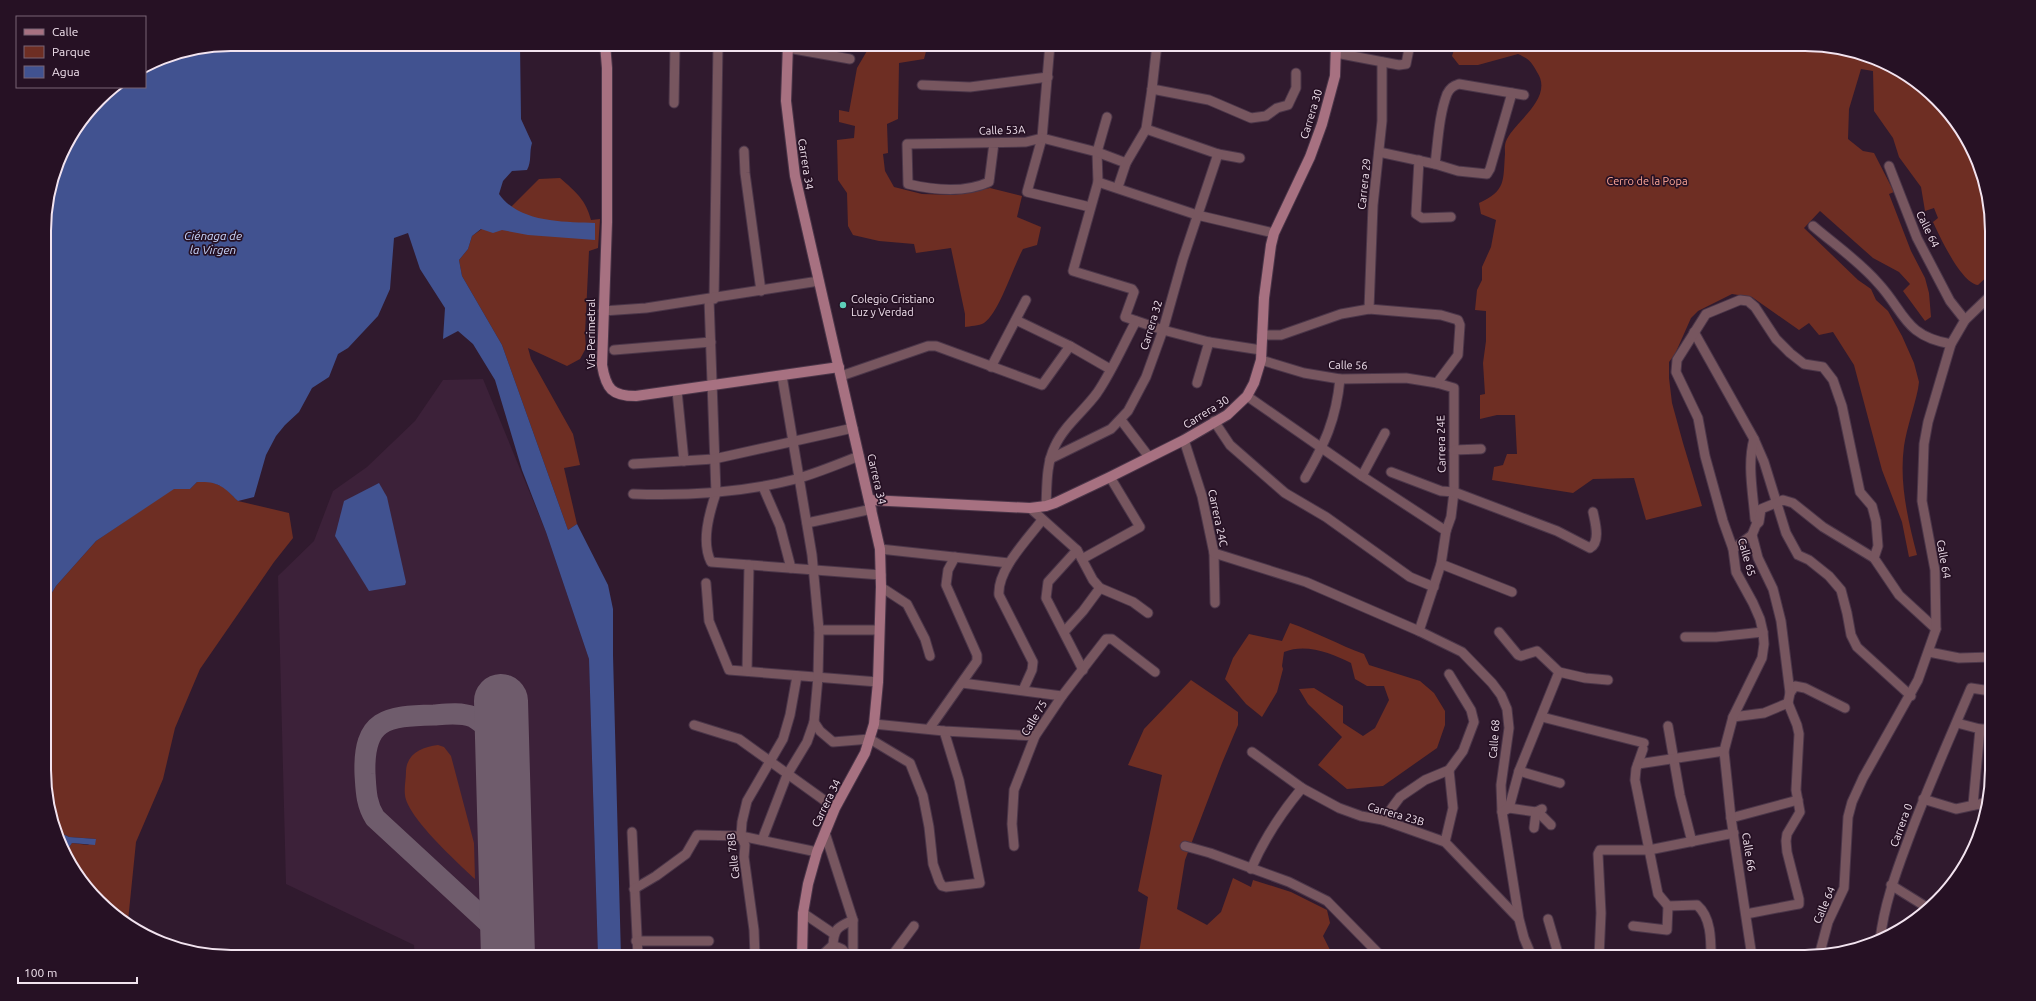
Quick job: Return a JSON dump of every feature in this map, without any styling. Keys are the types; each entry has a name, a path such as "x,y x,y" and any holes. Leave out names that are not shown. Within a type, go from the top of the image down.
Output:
{"street":[{"name":"Vía Perimetral","path":"606,51 607,68 606,222 602,365 604,378 608,387 616,394 625,396 677,391 782,376 840,371"},
{"path":"674,103 675,51"},
{"path":"718,51 711,342 716,493 711,510 707,536 707,554 711,562 881,575"},
{"name":"Carrera 34","path":"788,51 786,102 795,176 880,549 881,575 878,682 874,724 865,753 835,808 817,852 808,884 803,913 802,950"},
{"path":"812,51 850,59"},
{"path":"1050,51 1042,138 1027,192 1090,207 1098,182 1097,152 1107,117"},
{"path":"1118,187 1126,164 1146,129 1155,51"},
{"name":"Carrera 30","path":"870,504 1030,508 1046,506 1110,477 1184,440 1214,421 1227,415 1247,396 1254,383 1261,355 1264,298 1274,233 1310,157 1322,124 1335,76 1336,51"},
{"path":"1343,51 1382,62 1406,64 1409,51"},
{"name":"Carrera 29","path":"1369,309 1373,205 1382,121 1382,62"},
{"path":"1152,89 1209,100 1237,110 1241,114 1251,118 1266,116 1277,108 1288,105 1296,88 1296,73"},
{"path":"922,85 970,87 1048,77"},
{"path":"1435,164 1442,116 1448,94 1452,87 1459,84 1524,95"},
{"path":"1379,152 1420,160 1458,171 1487,174 1490,170 1512,93"},
{"path":"1146,129 1218,154 1240,158"},
{"name":"Calle 53A","path":"994,143 989,182 976,188 950,189 908,184 907,144 1026,142 1042,138 1097,152 1126,164"},
{"path":"744,151 745,173 761,291"},
{"name":"Carrera 32","path":"1050,459 1111,429 1121,420 1146,377 1163,330 1197,215 1218,154"},
{"path":"1420,160 1416,214 1422,218 1451,217"},
{"name":"Calle 64","path":"1821,949 1828,922 1844,888 1848,817 1852,802 1863,778 1910,696 1929,652 1936,629 1936,577 1922,502 1923,463 1928,422 1951,344 1965,320 1950,301 1917,238 1889,166"},
{"path":"1098,182 1118,187 1197,215 1274,233"},
{"name":"Calle 56","path":"1090,207 1073,271 1132,289 1134,292 1125,317 1163,330 1261,355 1304,373 1340,379 1406,378 1437,383"},
{"path":"1813,226 1878,282 1909,324 1927,338 1951,344"},
{"path":"603,311 646,308 712,299 819,281"},
{"path":"991,367 1026,300"},
{"path":"1874,558 1878,546 1876,521 1872,506 1860,492 1842,406 1832,380 1823,367 1804,364 1776,339 1755,307 1748,301 1740,300 1729,303 1706,314 1694,332 1754,439 1764,462 1786,533 1798,555 1809,560 1829,576 1841,590 1851,635 1858,647 1910,696"},
{"path":"1965,320 1985,301"},
{"path":"1262,335 1281,335 1341,314 1369,309 1441,315 1455,318 1458,320 1460,325 1458,355 1437,383"},
{"path":"1016,320 1070,346 1110,369"},
{"path":"1046,506 1050,459 1055,446 1063,433 1097,393 1136,320"},
{"name":"Calle 65","path":"1694,332 1677,360 1676,372 1698,418 1705,456 1723,521 1733,549 1736,572 1760,619 1764,644 1762,658 1733,717 1724,751"},
{"path":"614,350 711,342"},
{"path":"1197,383 1208,342"},
{"path":"840,371 928,346 942,347 991,367 1042,385 1070,346"},
{"path":"762,840 787,775 807,742 814,722 818,677 819,630 814,570 782,376"},
{"path":"1305,478 1322,448 1335,414 1340,379"},
{"name":"Carrera 24E","path":"1419,631 1441,564 1446,531 1451,517 1454,492 1452,416 1454,388 1437,383"},
{"path":"677,391 684,461"},
{"path":"1247,396 1362,476 1446,531"},
{"path":"1121,420 1149,457"},
{"path":"1214,421 1230,445 1285,493 1326,517 1410,577 1434,587"},
{"path":"633,464 714,459 853,428"},
{"path":"1362,476 1385,433"},
{"path":"1754,439 1751,450 1751,463 1756,525"},
{"name":"Carrera 24C","path":"1184,440 1202,496 1214,553 1215,603"},
{"path":"1454,450 1481,449"},
{"path":"633,494 675,496 716,493 762,486 798,478 859,456"},
{"path":"1391,472 1441,491 1454,492 1557,531 1590,548 1594,546 1596,540 1593,512"},
{"path":"1082,559 1140,527 1110,477"},
{"path":"762,486 780,526 791,568"},
{"path":"1733,549 1752,535 1756,525 1760,522 1762,509 1783,500 1793,503 1823,527 1874,558 1899,595 1936,629"},
{"path":"807,523 870,504"},
{"path":"1030,508 1077,550 1093,580 1100,588 1133,602 1148,613"},
{"path":"1023,690 1032,670 1033,662 999,595 1001,579 1009,564 1042,520"},
{"path":"1746,914 1799,904 1787,852 1786,841 1787,834 1800,812 1796,790 1798,725 1788,703 1790,693 1782,621 1772,589 1758,558 1752,535"},
{"path":"880,549 1009,564"},
{"path":"1077,550 1048,582 1046,598 1083,670"},
{"name":"Calle 68","path":"1214,553 1306,582 1419,631 1462,652 1492,682 1501,695 1507,709 1509,728 1501,785 1506,810 1519,919 1529,950"},
{"path":"929,729 975,667 977,655 946,585 948,570 956,557"},
{"path":"1441,564 1512,592"},
{"path":"747,671 749,565"},
{"path":"706,583 709,620 729,670 878,682"},
{"path":"881,587 907,604 925,639 930,656"},
{"path":"1064,632 1083,611 1100,588"},
{"path":"819,630 879,630"},
{"path":"1499,632 1518,655 1522,656 1537,651 1559,672 1585,678 1608,680"},
{"path":"1685,637 1716,637 1763,632"},
{"name":"Calle 75","path":"1014,846 1012,824 1014,790 1035,736 1062,696 1106,639 1112,639 1155,672"},
{"path":"1929,652 1959,658 1985,657"},
{"name":"Calle 68","path":"1506,810 1519,771 1559,672"},
{"path":"1383,820 1400,797 1425,780 1449,770 1463,751 1474,722 1471,710 1450,674"},
{"name":"Calle 78B","path":"755,950 754,930 744,857 745,845 741,836 742,822 747,801 783,739 790,715 797,676"},
{"path":"962,683 1062,696"},
{"path":"1790,693 1795,686 1805,688 1845,708"},
{"name":"Carrera 0","path":"1881,933 1882,917 1892,885 1923,799 1971,688 1985,689"},
{"path":"1733,717 1764,713 1788,703"},
{"path":"1542,717 1644,746 1635,780 1658,894 1668,906 1667,930 1632,926"},
{"path":"814,722 820,731 833,742 870,739 910,763 923,796 929,827 931,856 942,886 946,887 980,883 958,780 944,731"},
{"path":"1957,723 1985,729"},
{"path":"874,724 944,731 1035,736"},
{"path":"694,725 739,739 770,760 787,775 835,808"},
{"path":"1668,726 1673,760 1692,842"},
{"path":"1973,805 1980,729"},
{"path":"1638,764 1673,760 1724,751"},
{"name":"Calle 66","path":"1724,751 1731,818 1751,950"},
{"name":"Carrera 23B","path":"1252,752 1302,788 1339,808 1361,816 1383,820 1445,842 1519,919"},
{"path":"1445,842 1453,808 1449,770"},
{"path":"1519,771 1560,783"},
{"path":"1251,869 1261,845 1284,809 1302,788"},
{"path":"1923,799 1956,809 1982,804"},
{"path":"1731,818 1798,800"},
{"path":"1506,810 1539,811 1551,825"},
{"path":"1534,828 1539,811"},
{"path":"632,832 637,950"},
{"path":"825,833 853,920 853,950"},
{"path":"1599,950 1601,913 1598,854 1600,850 1650,850 1734,833"},
{"path":"634,888 656,876 686,854 697,835 741,836 817,852"},
{"path":"1185,846 1210,853 1289,882 1327,901 1375,950"},
{"path":"1892,885 1924,905"},
{"path":"1668,906 1697,905 1703,910 1707,919 1710,950"},
{"path":"803,913 834,934"},
{"path":"1548,919 1557,950"},
{"path":"828,950 833,945 834,934 839,926 853,920"},
{"path":"896,950 914,926"},
{"path":"636,941 709,941"},
{"path":"833,945 843,950"}],"shaded area":[{"path":"483,379 546,532 589,659 598,950 414,950 414,945 286,884 278,576 314,541 333,491 367,467 415,421 443,380"}],"green space":[{"path":"867,51 926,51 924,59 899,63 898,119 887,124 888,153 883,154 885,171 894,187 922,194 954,195 990,188 1022,196 1017,217 1041,227 1037,245 1023,249 995,310 990,318 982,324 965,327 965,314 951,248 916,253 914,244 879,241 853,235 848,226 847,193 838,180 837,140 854,138 855,126 839,122 839,110 849,112 857,68"},
{"name":"Cerro de la Popa","path":"1454,51 1817,51 1852,57 1885,70 1915,88 1940,112 1955,131 1966,151 1982,196 1985,219 1985,279 1978,285 1971,282 1965,276 1952,258 1933,222 1938,218 1934,208 1925,211 1921,187 1899,157 1893,138 1874,111 1873,71 1861,69 1849,109 1848,139 1863,151 1874,153 1894,192 1889,194 1911,251 1925,278 1929,293 1931,317 1925,321 1903,291 1910,284 1899,272 1873,258 1820,211 1804,228 1858,280 1871,289 1876,300 1888,311 1902,336 1914,363 1919,382 1904,446 1903,474 1905,501 1917,555 1909,557 1902,522 1882,470 1854,365 1833,332 1819,335 1809,323 1799,330 1752,297 1732,294 1698,311 1691,318 1675,354 1669,362 1672,403 1702,506 1646,520 1634,478 1593,479 1573,493 1492,480 1494,467 1503,465 1507,454 1517,454 1515,415 1497,415 1480,419 1480,395 1485,394 1483,363 1486,341 1486,311 1475,310 1477,290 1482,280 1482,267 1491,247 1496,220 1481,214 1479,203 1488,199 1499,189 1503,178 1506,141 1538,99 1541,90 1541,81 1531,63 1518,54 1478,65 1459,65 1452,56"},
{"path":"560,178 580,197 589,213 591,220 600,219 598,248 589,251 585,334 586,348 580,359 567,366 528,348 531,359 573,434 580,465 564,468 577,524 568,530 502,345 462,276 459,260 468,249 472,236 507,211 539,179"},
{"path":"197,482 211,482 224,487 238,501 289,513 293,538 274,562 200,669 175,728 163,779 136,842 128,918 112,905 88,880 69,847 72,843 88,845 96,839 69,837 63,834 54,805 51,782 51,594 56,586 96,541 174,488 190,489"},
{"path":"1290,623 1364,654 1369,665 1420,681 1434,693 1445,711 1445,725 1437,748 1383,786 1347,789 1318,765 1342,737 1308,704 1299,689 1314,688 1343,706 1343,723 1363,736 1375,728 1389,700 1384,686 1367,686 1355,679 1351,663 1318,650 1292,649 1284,652 1283,669 1277,692 1262,717 1246,704 1225,679 1233,658 1249,634 1282,641"},
{"path":"1191,680 1238,712 1238,725 1185,860 1177,909 1207,925 1221,912 1233,878 1251,887 1253,880 1291,892 1327,910 1330,923 1323,936 1330,950 1139,950 1148,897 1138,891 1162,775 1128,765 1144,729"},
{"path":"438,745 444,747 451,756 474,843 475,879 434,839 414,815 405,795 407,765 412,755 426,747"}],"water":[{"name":"Ciénaga de la Virgen","path":"219,51 520,51 521,119 532,143 529,167 527,170 512,171 503,181 499,194 508,204 518,211 530,216 556,221 595,223 595,240 528,235 502,230 493,233 481,229 472,236 468,249 459,260 462,276 502,345 568,530 577,524 608,585 613,609 621,950 598,950 589,659 546,532 522,470 495,380 473,344 458,331 443,339 445,308 420,269 408,233 394,238 390,289 378,316 348,348 338,354 329,377 312,388 299,412 276,436 266,455 254,497 238,501 224,488 210,482 197,482 190,489 174,489 96,541 56,586 51,594 51,219 54,196 65,162 75,141 88,121 121,88 146,88 146,72 162,65 196,54"},
{"path":"379,483 387,497 406,582 405,585 369,591 335,536 344,501"},
{"path":"63,834 69,837 96,839 95,845 72,843 69,847"}],"taxiway":[{"path":"502,739 477,719 464,714 403,717 391,720 381,724 373,731 368,742 365,756 365,774 368,802 375,818 493,927 500,935 506,950"}],"runway":[{"path":"501,701 508,950"}],"place":[{"name":"Colegio Cristiano Luz y Verdad","path":"843,305"}]}
